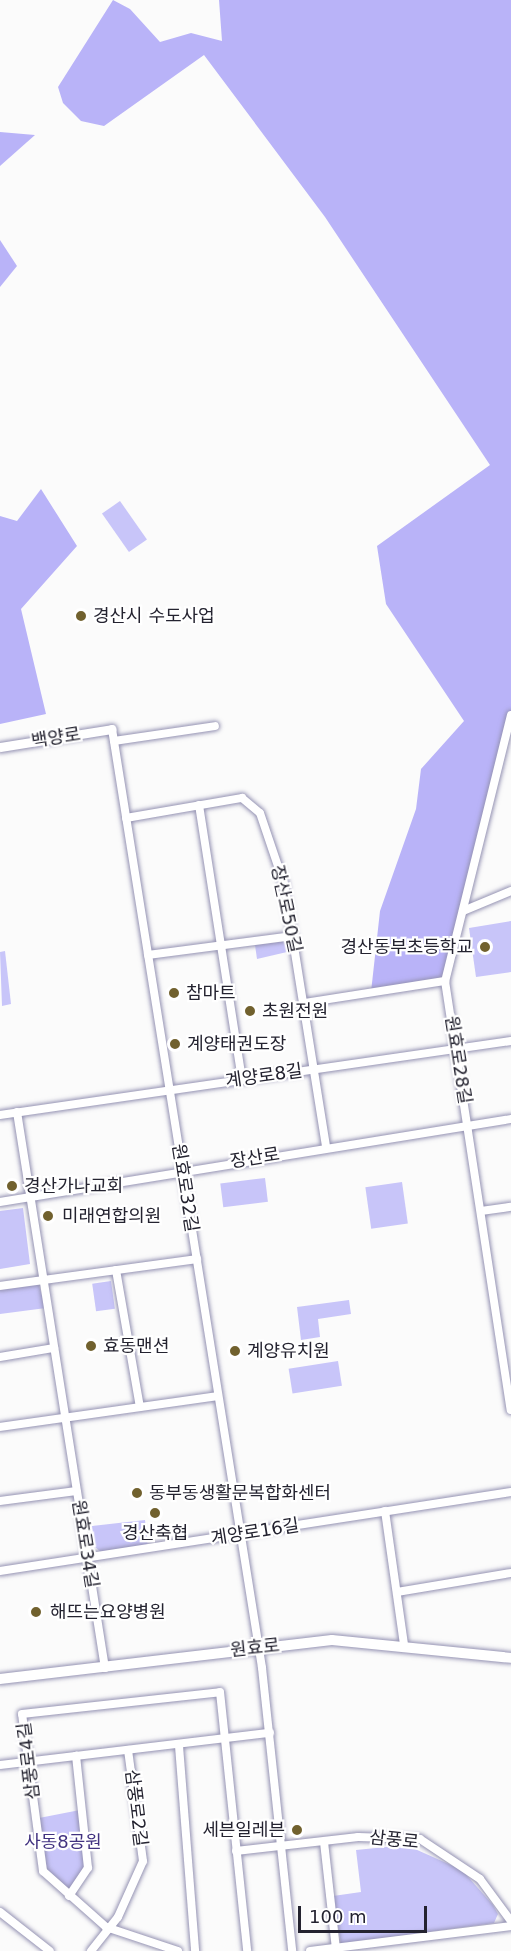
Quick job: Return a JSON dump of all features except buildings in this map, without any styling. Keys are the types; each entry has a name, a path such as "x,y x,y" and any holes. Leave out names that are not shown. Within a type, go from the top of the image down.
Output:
{"main road":[{"name":"원효로","path":"0,1679 332,1640 404,1644 511,1658"}],"street":[{"name":"원효로28길","path":"511,715 445,981 481,1211 507,1352 511,1410"},
{"path":"114,741 215,726"},
{"name":"원효로32길","path":"112,729 259,1648"},
{"name":"백양로","path":"0,747 112,729"},
{"name":"장산로50길","path":"126,818 242,798 255,805 284,884 326,1146"},
{"path":"199,805 243,1080"},
{"path":"463,911 511,891"},
{"path":"148,955 293,936"},
{"path":"304,1003 445,981"},
{"name":"계양로8길","path":"0,1115 511,1041"},
{"path":"17,1112 30,1197"},
{"name":"장산로","path":"0,1202 326,1146 511,1119"},
{"name":"원효로34길","path":"30,1197 105,1668"},
{"path":"481,1211 511,1207"},
{"path":"0,1286 196,1259"},
{"path":"116,1270 140,1407"},
{"path":"0,1357 54,1348"},
{"path":"0,1427 218,1396"},
{"name":"원효로34길","path":"0,1502 76,1491"},
{"name":"계양로16길","path":"0,1571 511,1492"},
{"path":"385,1511 404,1644"},
{"path":"397,1592 511,1572"},
{"path":"259,1648 292,1951"},
{"name":"삼풍로4길","path":"178,1951 106,1927 43,1871 22,1714 220,1692 225,1739"},
{"name":"삼풍로2길","path":"0,1765 178,1746 270,1733"},
{"path":"225,1739 247,1951"},
{"path":"178,1746 195,1951"},
{"name":"삼풍로2길","path":"106,1927 118,1917 141,1865 128,1750"},
{"path":"69,1896 88,1868 76,1756"},
{"name":"삼풍로","path":"236,1851 391,1836 420,1839 480,1878 511,1921"},
{"path":"324,1842 336,1949"},
{"path":"0,1912 50,1951"},
{"path":"310,1951 511,1926"},
{"path":"91,1951 106,1927"},
{"path":"410,1940 412,1951"}],"green space":[{"path":"120,501 147,540 129,552 102,514"},
{"path":"511,921 511,972 476,977 469,928"},
{"path":"286,941 287,952 257,959 255,945"},
{"path":"5,951 11,1004 2,1006 0,952"},
{"path":"265,1178 268,1202 223,1207 220,1183"},
{"path":"402,1182 408,1224 371,1229 365,1187"},
{"path":"23,1208 30,1264 0,1269 0,1211"},
{"path":"111,1281 115,1309 96,1311 92,1284"},
{"path":"38,1283 46,1308 0,1314 0,1288"},
{"path":"349,1300 351,1314 318,1319 320,1337 301,1340 297,1307"},
{"path":"338,1361 342,1386 293,1394 289,1369"},
{"path":"145,1520 148,1548 101,1552 95,1547 92,1526"},
{"name":"사동8공원","path":"80,1810 86,1867 68,1891 47,1871 39,1818"},
{"path":"406,1845 462,1870 493,1905 498,1914 494,1923 341,1944 333,1896 361,1892 356,1850"}],"shaded area":[{"path":"113,0 130,9 160,42 191,33 222,41 219,0 511,0 511,714 445,981 371,992 380,911 416,809 421,769 464,721 386,604 377,546 490,465 325,217 204,55 104,126 81,121 63,103 58,87"},
{"path":"0,132 35,135 0,166"},
{"path":"0,240 17,266 0,287"},
{"path":"41,489 77,546 21,609 46,714 0,724 0,516 17,521"}],"place":[{"name":"경산시 수도사업","path":"81,616"},
{"name":"경산동부초등학교","path":"485,947"},
{"name":"참마트","path":"174,993"},
{"name":"초원전원","path":"250,1011"},
{"name":"계양태권도장","path":"175,1044"},
{"name":"경산가나교회","path":"12,1186"},
{"name":"미래연합의원","path":"48,1216"},
{"name":"효동맨션","path":"91,1346"},
{"name":"계양유치원","path":"235,1351"},
{"name":"동부동생활문복합화센터","path":"137,1493"},
{"name":"경산축협","path":"155,1513"},
{"name":"해뜨는요양병원","path":"36,1612"},
{"name":"세븐일레븐","path":"297,1830"}]}
